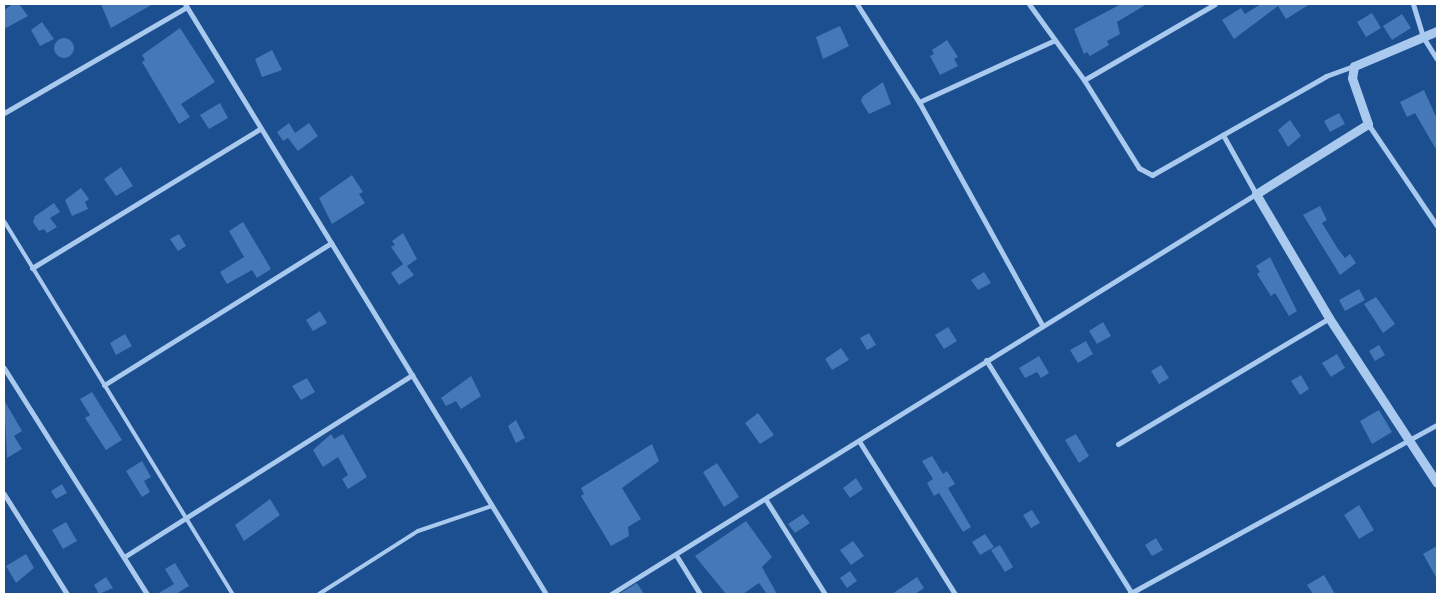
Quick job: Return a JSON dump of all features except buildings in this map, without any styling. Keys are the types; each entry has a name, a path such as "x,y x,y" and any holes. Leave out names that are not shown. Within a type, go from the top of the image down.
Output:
{"street":[{"path":"857,4 919,102 1042,325"},
{"path":"1029,4 1084,80 1145,174 1158,174 1326,76 1437,31"},
{"path":"1084,80 1215,4"},
{"path":"1413,4 1423,37 1437,59"},
{"path":"4,112 186,5 546,594"},
{"path":"919,102 1055,40"},
{"path":"1354,66 1352,78 1368,124 1437,226"},
{"path":"611,594 766,500 1042,325 1368,124"},
{"path":"32,268 261,128"},
{"path":"1223,135 1329,318 1437,483"},
{"path":"104,385 331,243"},
{"path":"1118,444 1329,318"},
{"path":"986,360 1131,594 1410,443 1437,425"},
{"path":"4,368 147,594"},
{"path":"124,557 412,375"},
{"path":"859,441 955,594"},
{"path":"4,494 65,594"},
{"path":"766,500 825,594"},
{"path":"676,555 700,594"}],"lane":[{"path":"4,221 232,594"},
{"path":"319,594 418,530 492,506"}]}
